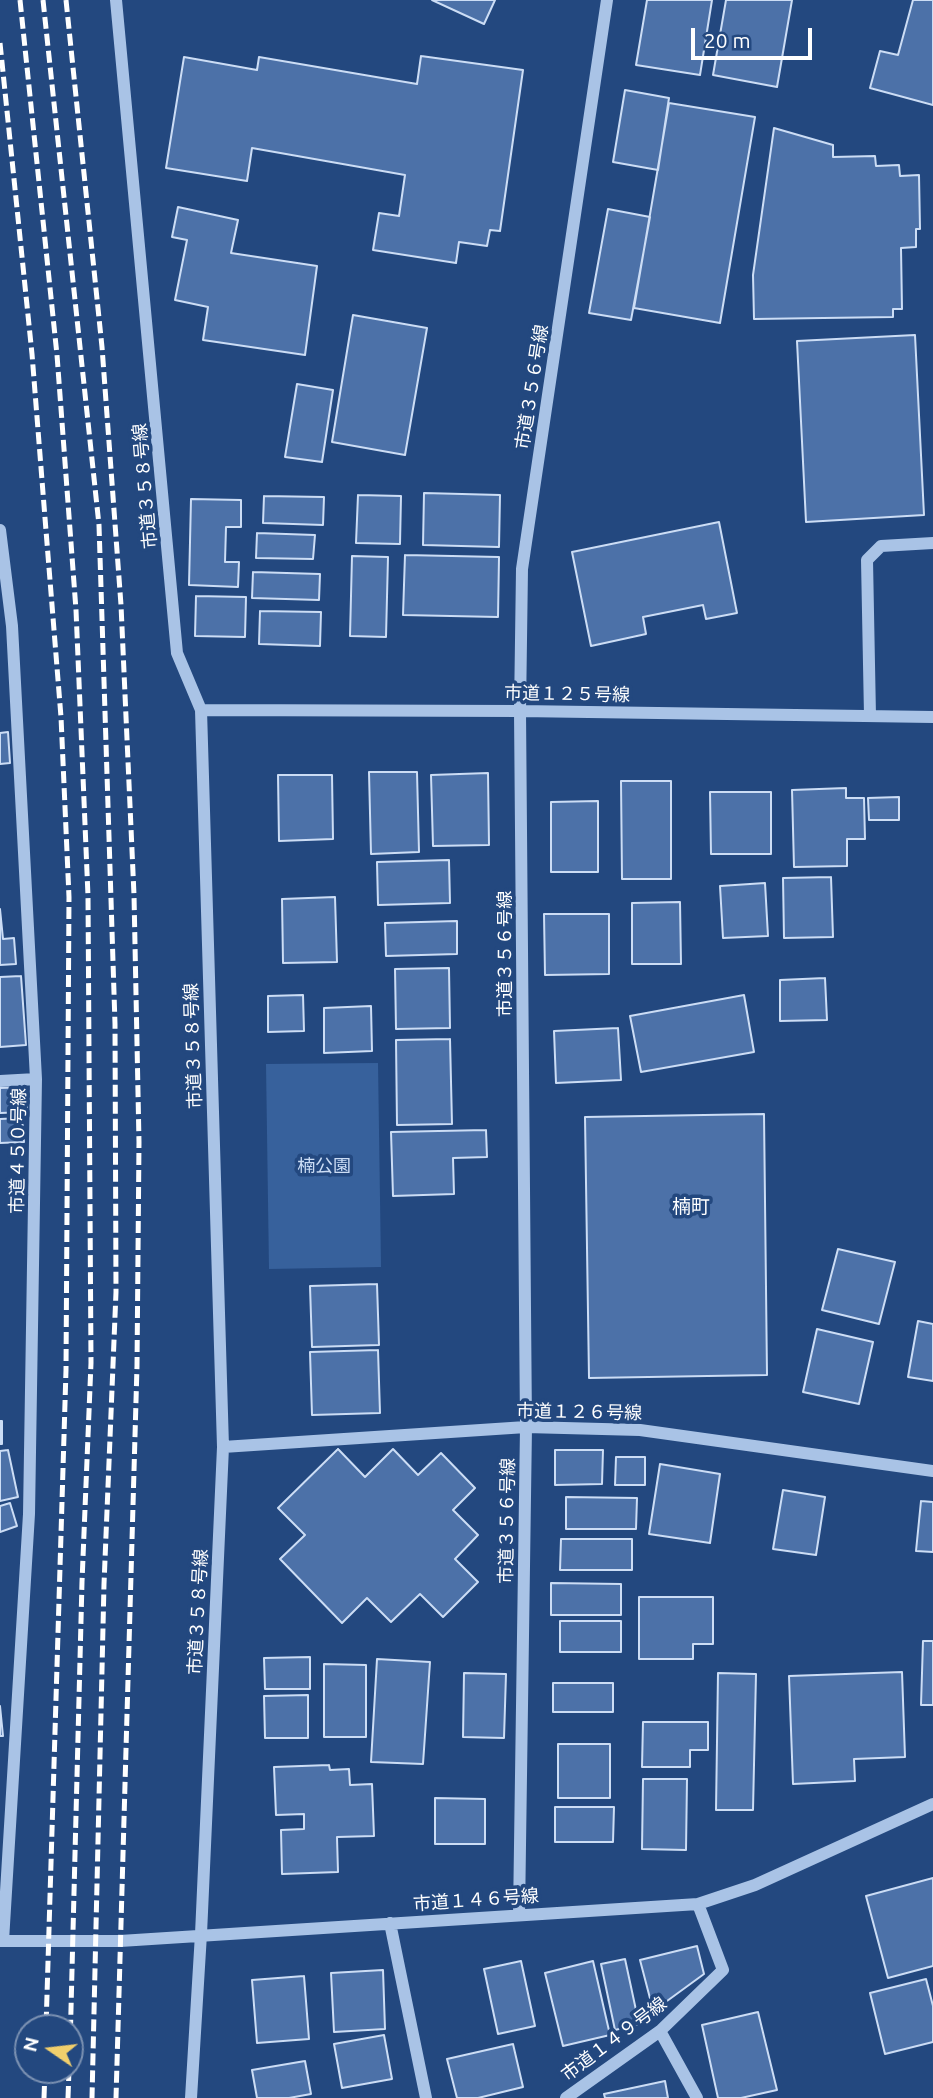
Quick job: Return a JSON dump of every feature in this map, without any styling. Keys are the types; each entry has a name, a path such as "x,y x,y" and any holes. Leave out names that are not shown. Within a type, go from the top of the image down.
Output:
{"street":[{"name":"市道３５８号線","path":"116,0 177,653 201,710 223,1447 191,2098"},
{"name":"市道３５６号線","path":"519,1915 526,1427 520,711 522,569 607,0"},
{"name":"市道４５０号線","path":"0,530 36,1079 29,1514 1,1941"},
{"path":"870,716 867,560 881,546 933,543"},
{"name":"市道１２５号線","path":"201,710 933,717"},
{"path":"0,1081 36,1079"},
{"name":"市道１２６号線","path":"223,1447 526,1427 640,1430 933,1471"},
{"name":"市道１４６号線","path":"1,1941 120,1941 698,1904 755,1885 933,1804"},
{"name":"市道１４９号線","path":"566,2098 660,2031 723,1970 698,1904"},
{"path":"390,1923 426,2098"},
{"path":"660,2031 697,2098"}],"green space":[{"name":"楠公園","path":"378,1063 381,1267 269,1269 266,1064"}],"building":[{"path":"432,0 495,0 484,24"},
{"path":"647,0 712,0 700,75 636,65"},
{"path":"726,0 792,0 777,87 713,75"},
{"path":"913,0 933,0 933,105 870,88 880,51 898,55"},
{"path":"421,56 523,70 500,231 490,230 487,246 459,242 456,263 373,250 379,213 399,216 405,175 252,148 247,181 166,168 184,57 257,70 259,57 417,84"},
{"path":"625,90 669,98 658,170 613,162"},
{"path":"669,103 755,117 720,323 634,308"},
{"path":"774,128 833,145 833,157 875,156 876,166 899,165 900,176 919,175 920,229 916,229 916,247 901,248 902,309 893,309 893,317 754,319 753,275"},
{"path":"178,207 238,220 231,253 317,266 305,355 203,340 208,307 175,300 187,240 172,237"},
{"path":"608,209 650,217 631,320 589,313"},
{"path":"353,315 427,328 405,455 332,442"},
{"path":"915,335 924,515 806,522 797,341"},
{"path":"297,384 333,390 322,462 285,457"},
{"path":"424,493 500,495 499,547 423,545"},
{"path":"358,495 401,496 400,544 356,543"},
{"path":"264,496 324,497 323,525 263,523"},
{"path":"191,499 241,500 241,527 226,527 225,562 239,562 238,587 189,585"},
{"path":"719,522 737,613 706,619 703,605 643,617 646,634 591,646 572,552"},
{"path":"257,533 315,535 313,559 256,558"},
{"path":"405,555 499,557 498,617 403,615"},
{"path":"352,556 388,557 386,637 350,636"},
{"path":"253,572 320,574 319,600 252,598"},
{"path":"196,596 246,597 245,637 195,636"},
{"path":"260,611 321,612 320,646 259,644"},
{"path":"8,732 10,763 0,764 0,733"},
{"path":"369,772 417,772 419,852 371,854"},
{"path":"488,773 489,845 433,846 431,775"},
{"path":"278,775 332,775 333,839 279,841"},
{"path":"621,781 671,781 671,879 622,879"},
{"path":"846,788 846,798 864,798 865,839 847,839 847,866 794,867 792,790"},
{"path":"710,792 771,792 771,854 711,854"},
{"path":"899,797 899,820 869,820 868,798"},
{"path":"598,801 598,872 551,872 551,802"},
{"path":"449,860 450,903 378,905 377,862"},
{"path":"831,877 833,937 784,938 783,878"},
{"path":"765,883 768,936 723,938 720,886"},
{"path":"335,897 337,962 283,963 282,899"},
{"path":"680,902 681,964 632,964 632,903"},
{"path":"0,909 3,939 14,938 16,964 0,965"},
{"path":"544,914 609,914 609,974 545,975"},
{"path":"457,921 457,954 386,956 385,923"},
{"path":"449,968 450,1028 396,1029 395,969"},
{"path":"21,976 26,1045 0,1047 0,977"},
{"path":"825,978 827,1020 780,1021 780,980"},
{"path":"303,995 304,1031 268,1032 268,996"},
{"path":"744,995 754,1052 641,1072 630,1016"},
{"path":"371,1006 372,1051 324,1053 324,1008"},
{"path":"618,1028 621,1080 556,1083 554,1031"},
{"path":"450,1039 452,1124 397,1125 396,1040"},
{"path":"26,1087 27,1112 0,1113 0,1088"},
{"path":"764,1114 767,1375 589,1378 585,1117"},
{"path":"22,1118 24,1142 0,1143 0,1119"},
{"path":"486,1130 487,1157 453,1158 454,1194 393,1196 391,1132"},
{"path":"838,1249 895,1262 879,1324 822,1310"},
{"path":"377,1284 379,1345 312,1347 310,1286"},
{"path":"918,1321 933,1324 933,1381 908,1377"},
{"path":"817,1329 873,1342 859,1404 803,1392"},
{"path":"378,1350 380,1413 312,1415 310,1352"},
{"path":"2,1421 2,1444 0,1444"},
{"path":"338,1449 365,1477 393,1449 418,1475 441,1453 475,1488 453,1510 478,1535 455,1559 478,1582 443,1617 420,1594 391,1622 367,1598 342,1623 280,1559 305,1535 278,1508"},
{"path":"8,1450 18,1497 0,1501 0,1451"},
{"path":"555,1450 603,1450 602,1484 555,1485"},
{"path":"616,1457 645,1457 645,1485 615,1485"},
{"path":"660,1464 720,1474 710,1543 649,1534"},
{"path":"783,1490 825,1497 816,1555 773,1549"},
{"path":"566,1497 637,1498 636,1529 566,1529"},
{"path":"921,1501 933,1502 933,1552 916,1551"},
{"path":"10,1503 17,1526 0,1532 0,1506"},
{"path":"561,1539 632,1539 632,1570 560,1570"},
{"path":"551,1583 621,1584 621,1615 551,1615"},
{"path":"639,1597 713,1597 713,1644 693,1644 693,1659 639,1659"},
{"path":"560,1621 621,1621 621,1652 560,1652"},
{"path":"923,1641 933,1641 933,1705 921,1705"},
{"path":"310,1657 310,1689 265,1689 264,1658"},
{"path":"377,1659 430,1662 423,1764 371,1762"},
{"path":"324,1664 366,1665 366,1737 324,1737"},
{"path":"902,1672 905,1757 854,1759 855,1781 793,1784 789,1676"},
{"path":"464,1673 506,1674 504,1738 463,1737"},
{"path":"718,1673 756,1674 753,1810 716,1810"},
{"path":"553,1683 613,1683 613,1712 553,1712"},
{"path":"308,1695 308,1738 265,1738 264,1696"},
{"path":"0,1706 3,1736 0,1736"},
{"path":"643,1722 708,1722 708,1750 690,1750 690,1767 642,1767"},
{"path":"558,1744 610,1744 610,1798 558,1798"},
{"path":"329,1765 330,1770 349,1769 350,1785 372,1784 374,1836 337,1837 338,1872 282,1874 281,1830 304,1829 304,1814 276,1815 274,1767"},
{"path":"643,1779 687,1779 686,1850 642,1849"},
{"path":"435,1798 485,1799 485,1844 435,1844"},
{"path":"555,1807 614,1807 613,1842 555,1842"},
{"path":"933,1878 933,1966 888,1978 866,1896"},
{"path":"697,1946 704,1974 667,2001 652,2006 640,1960"},
{"path":"625,1959 639,2024 615,2030 601,1964"},
{"path":"521,1961 535,2026 498,2034 484,1969"},
{"path":"593,1961 610,2035 563,2046 545,1973"},
{"path":"383,1970 385,2029 334,2032 331,1973"},
{"path":"304,1976 309,2039 257,2043 252,1980"},
{"path":"926,1979 933,2006 933,2042 885,2054 870,1993"},
{"path":"758,2012 777,2090 741,2098 718,2098 702,2025"},
{"path":"384,2035 392,2079 342,2088 334,2044"},
{"path":"513,2044 523,2087 478,2098 457,2098 447,2059"},
{"path":"305,2061 311,2094 289,2098 257,2098 252,2070"},
{"path":"665,2081 668,2098 605,2098 604,2094"}],"railway":[{"path":"20,0 57,355 76,610 88,896 91,1363 82,1582 71,2014"},
{"path":"43,0 99,525 115,1024 116,1292 104,1584 92,2098"},
{"path":"66,0 102,347 121,605 134,895 139,1142 137,1366 116,2098"},
{"path":"0,43 32,354 61,717 69,897 66,1370 46,2014"},
{"path":"44,2084 44,2098"},
{"path":"68,2084 68,2098"}],"district":[{"name":"楠町","path":"691,1207"}]}
